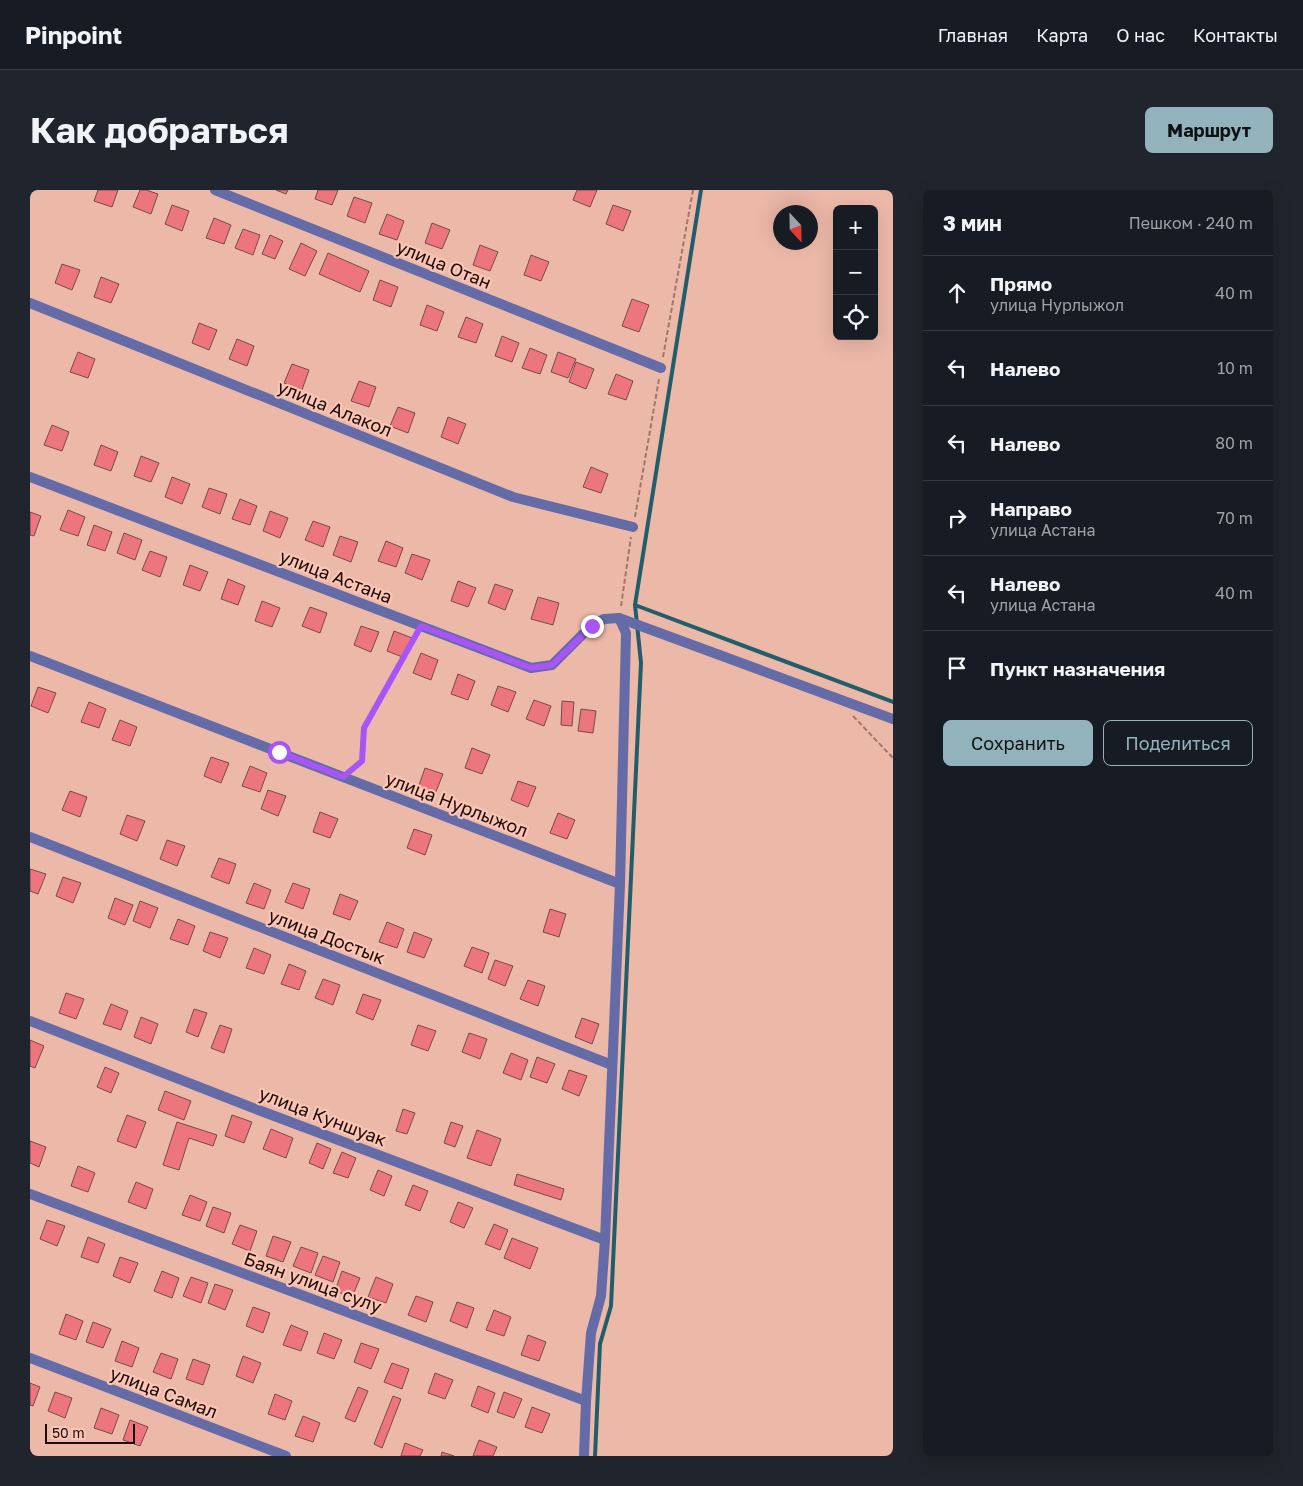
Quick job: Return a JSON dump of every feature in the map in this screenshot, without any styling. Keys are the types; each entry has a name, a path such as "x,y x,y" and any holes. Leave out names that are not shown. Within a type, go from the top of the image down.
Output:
{"street":[{"name":"улица Отан","path":"214,190 661,368"},
{"name":"улица Алакол","path":"30,303 513,497 633,527"},
{"name":"улица Астана","path":"30,477 531,668 552,665 592,626 604,619 619,618"},
{"path":"619,618 893,719"},
{"path":"584,1456 591,1333 600,1296 605,1240 620,884 626,633 619,618"},
{"name":"улица Нурлыжол","path":"30,656 620,884"},
{"name":"улица Достык","path":"30,837 612,1065"},
{"name":"улица Куншуак","path":"30,1021 261,1111 605,1240"},
{"name":"Баян улица сулу","path":"30,1194 586,1401"},
{"name":"улица Самал","path":"30,1358 286,1456"}],"path":[{"path":"619,618 633,527 693,190"},
{"path":"343,777 362,761 364,728 421,626"},
{"path":"834,697 893,758"}],"building":[{"path":"98,190 118,190 112,207 94,201"},
{"path":"140,190 158,194 151,214 133,207"},
{"path":"276,190 288,190 286,194"},
{"path":"318,190 338,190 332,205 315,199"},
{"path":"577,190 597,190 590,207 573,200"},
{"path":"354,197 372,203 365,223 347,216"},
{"path":"172,205 189,211 182,231 165,224"},
{"path":"613,205 631,211 623,231 606,224"},
{"path":"387,214 404,221 397,240 379,234"},
{"path":"214,218 231,225 224,244 206,238"},
{"path":"432,223 450,230 442,249 425,243"},
{"path":"243,229 260,235 253,255 235,248"},
{"path":"270,235 283,241 275,259 262,254"},
{"path":"301,243 317,251 305,276 289,269"},
{"path":"480,245 498,252 490,271 473,265"},
{"path":"328,253 369,271 360,292 319,274"},
{"path":"531,255 549,262 541,281 524,275"},
{"path":"62,264 80,270 72,290 55,283"},
{"path":"101,277 119,284 111,303 94,297"},
{"path":"380,280 398,287 391,307 373,300"},
{"path":"632,299 649,305 639,332 622,326"},
{"path":"427,305 444,312 437,331 420,325"},
{"path":"466,317 483,324 476,343 458,337"},
{"path":"199,323 217,330 209,350 192,343"},
{"path":"502,336 519,343 512,362 495,356"},
{"path":"237,339 254,346 247,366 229,359"},
{"path":"530,348 547,355 540,374 522,368"},
{"path":"78,352 95,359 88,378 70,372"},
{"path":"558,352 576,359 568,378 551,372"},
{"path":"576,362 594,369 586,389 569,382"},
{"path":"292,364 309,370 302,390 284,383"},
{"path":"616,374 633,381 626,400 608,394"},
{"path":"359,381 376,387 369,407 351,401"},
{"path":"398,407 415,413 408,433 390,426"},
{"path":"448,417 466,424 458,444 441,437"},
{"path":"52,425 69,432 62,451 44,445"},
{"path":"101,445 118,452 111,471 94,465"},
{"path":"141,456 159,463 151,482 134,476"},
{"path":"591,467 608,474 601,493 583,487"},
{"path":"172,477 190,484 182,504 165,497"},
{"path":"209,488 227,494 220,514 202,507"},
{"path":"240,499 257,506 250,525 232,519"},
{"path":"68,510 85,517 78,536 60,530"},
{"path":"270,511 288,518 280,538 263,531"},
{"path":"30,512 41,516 34,536 30,535"},
{"path":"313,521 330,527 323,547 305,540"},
{"path":"94,525 112,532 105,551 87,545"},
{"path":"124,533 142,540 135,560 117,553"},
{"path":"340,536 358,542 351,562 333,555"},
{"path":"386,541 403,548 396,567 378,561"},
{"path":"150,551 167,557 160,577 142,570"},
{"path":"412,554 430,560 422,580 405,573"},
{"path":"190,565 208,572 200,591 183,585"},
{"path":"228,579 245,586 238,605 221,599"},
{"path":"458,581 476,588 468,607 451,601"},
{"path":"495,584 513,590 505,610 488,603"},
{"path":"538,597 559,603 553,625 531,619"},
{"path":"262,601 280,608 272,627 255,621"},
{"path":"310,607 327,613 320,633 302,626"},
{"path":"361,626 379,632 371,652 354,645"},
{"path":"394,631 412,638 405,658 387,651"},
{"path":"421,653 438,660 431,680 413,673"},
{"path":"458,674 475,681 468,700 451,694"},
{"path":"498,686 516,692 508,712 491,705"},
{"path":"38,687 56,693 48,713 31,706"},
{"path":"534,700 551,706 544,726 526,719"},
{"path":"562,701 574,702 572,726 561,725"},
{"path":"89,702 106,709 99,728 81,722"},
{"path":"581,709 596,711 593,733 578,731"},
{"path":"120,720 137,727 130,746 112,740"},
{"path":"472,748 490,755 482,774 465,768"},
{"path":"211,757 229,763 221,783 204,776"},
{"path":"250,766 267,773 260,792 242,786"},
{"path":"425,768 443,774 435,794 418,788"},
{"path":"518,781 536,787 528,807 511,800"},
{"path":"268,790 286,796 278,816 261,809"},
{"path":"70,791 87,797 80,817 62,810"},
{"path":"320,812 338,819 330,838 313,832"},
{"path":"558,813 575,820 567,839 550,833"},
{"path":"127,815 145,821 137,841 120,834"},
{"path":"414,829 432,835 425,855 407,848"},
{"path":"167,840 185,846 177,866 160,859"},
{"path":"219,858 236,864 229,884 211,877"},
{"path":"30,869 46,874 38,894 30,891"},
{"path":"63,877 81,883 73,903 56,896"},
{"path":"254,883 271,890 264,909 246,903"},
{"path":"293,883 310,889 303,909 285,902"},
{"path":"340,894 358,901 350,920 333,914"},
{"path":"115,898 133,905 125,925 108,918"},
{"path":"140,901 158,908 150,928 133,921"},
{"path":"550,909 566,914 559,937 543,932"},
{"path":"178,919 195,926 188,945 170,939"},
{"path":"387,922 404,929 397,948 379,942"},
{"path":"210,932 228,938 220,958 203,951"},
{"path":"414,932 432,939 424,958 407,952"},
{"path":"472,947 489,953 482,973 464,966"},
{"path":"254,948 271,955 264,974 246,968"},
{"path":"495,960 513,966 505,986 488,979"},
{"path":"289,964 306,971 299,990 281,984"},
{"path":"323,979 340,985 333,1005 315,998"},
{"path":"528,980 545,986 538,1006 520,999"},
{"path":"66,993 84,999 76,1019 59,1013"},
{"path":"363,994 381,1000 373,1020 356,1013"},
{"path":"111,1004 128,1011 121,1030 103,1024"},
{"path":"194,1009 207,1013 198,1037 186,1032"},
{"path":"141,1017 158,1024 151,1044 134,1037"},
{"path":"582,1018 599,1024 592,1044 575,1037"},
{"path":"220,1025 232,1029 224,1053 211,1048"},
{"path":"418,1025 436,1031 428,1051 411,1045"},
{"path":"469,1033 487,1039 480,1059 462,1052"},
{"path":"30,1040 44,1046 35,1068 30,1066"},
{"path":"511,1053 528,1060 521,1080 503,1073"},
{"path":"537,1057 555,1064 547,1083 530,1077"},
{"path":"105,1067 119,1073 111,1093 97,1087"},
{"path":"569,1070 587,1076 579,1096 562,1089"},
{"path":"165,1091 191,1101 184,1120 158,1110"},
{"path":"403,1109 415,1113 407,1134 396,1131"},
{"path":"127,1115 146,1122 136,1148 117,1141"},
{"path":"232,1115 252,1122 244,1143 225,1136"},
{"path":"177,1122 217,1135 213,1146 189,1138 179,1170 163,1165"},
{"path":"451,1122 463,1126 455,1147 444,1143"},
{"path":"271,1129 293,1138 286,1158 263,1149"},
{"path":"477,1130 501,1139 491,1166 467,1158"},
{"path":"30,1141 46,1147 39,1167 30,1163"},
{"path":"317,1143 331,1149 323,1169 309,1163"},
{"path":"342,1152 356,1158 348,1178 333,1173"},
{"path":"78,1166 95,1173 88,1192 71,1186"},
{"path":"378,1170 392,1176 384,1196 370,1190"},
{"path":"517,1174 564,1189 561,1200 514,1185"},
{"path":"136,1182 153,1189 146,1209 128,1202"},
{"path":"413,1185 428,1191 420,1211 405,1205"},
{"path":"190,1195 207,1202 200,1221 182,1215"},
{"path":"458,1202 473,1208 464,1228 450,1222"},
{"path":"213,1207 231,1213 224,1233 206,1226"},
{"path":"47,1220 65,1226 57,1246 40,1239"},
{"path":"494,1224 508,1230 500,1250 485,1244"},
{"path":"240,1225 257,1231 250,1251 232,1244"},
{"path":"273,1236 291,1242 283,1262 266,1256"},
{"path":"88,1237 105,1244 98,1263 81,1257"},
{"path":"512,1238 538,1248 530,1269 504,1258"},
{"path":"301,1247 318,1253 311,1273 293,1266"},
{"path":"323,1256 340,1262 333,1282 315,1275"},
{"path":"120,1257 138,1263 130,1283 113,1276"},
{"path":"162,1271 179,1278 172,1298 154,1291"},
{"path":"342,1271 360,1278 352,1297 335,1291"},
{"path":"191,1277 208,1283 201,1303 183,1296"},
{"path":"376,1277 393,1284 386,1303 368,1297"},
{"path":"215,1284 233,1290 225,1310 208,1303"},
{"path":"416,1296 433,1302 426,1322 408,1315"},
{"path":"457,1302 474,1308 467,1328 450,1321"},
{"path":"253,1307 270,1313 263,1333 246,1326"},
{"path":"494,1310 511,1317 504,1336 486,1330"},
{"path":"66,1314 83,1321 76,1340 59,1334"},
{"path":"93,1322 111,1329 103,1348 86,1342"},
{"path":"291,1325 308,1332 301,1351 283,1345"},
{"path":"324,1333 342,1340 334,1359 317,1353"},
{"path":"528,1335 546,1342 539,1361 521,1355"},
{"path":"122,1341 139,1348 132,1367 115,1361"},
{"path":"361,1343 379,1349 371,1369 354,1362"},
{"path":"161,1353 178,1359 171,1379 153,1372"},
{"path":"243,1356 261,1363 253,1383 236,1376"},
{"path":"193,1359 210,1365 203,1385 186,1379"},
{"path":"392,1363 409,1369 402,1389 384,1382"},
{"path":"435,1373 453,1380 445,1399 428,1393"},
{"path":"30,1383 40,1387 33,1406 30,1405"},
{"path":"478,1386 495,1393 488,1413 471,1406"},
{"path":"358,1387 368,1391 355,1422 345,1418"},
{"path":"55,1392 72,1398 65,1418 48,1411"},
{"path":"504,1392 522,1399 514,1418 497,1412"},
{"path":"275,1394 292,1401 285,1420 268,1414"},
{"path":"393,1396 401,1399 382,1448 374,1444"},
{"path":"532,1407 550,1414 542,1433 525,1427"},
{"path":"101,1408 119,1415 112,1434 94,1428"},
{"path":"303,1416 320,1423 313,1442 295,1436"},
{"path":"130,1420 148,1427 140,1446 123,1440"},
{"path":"479,1440 497,1447 493,1456 473,1456"},
{"path":"405,1443 423,1450 420,1456 401,1456"},
{"path":"442,1452 454,1456 441,1456"}],"waterway":[{"path":"595,1456 600,1344 611,1306 641,663 635,605 701,190"},
{"path":"635,605 893,702"}],"route":[{"path":"279,752 343,777 362,761 364,728 421,626 531,668 552,665 592,626"}]}
